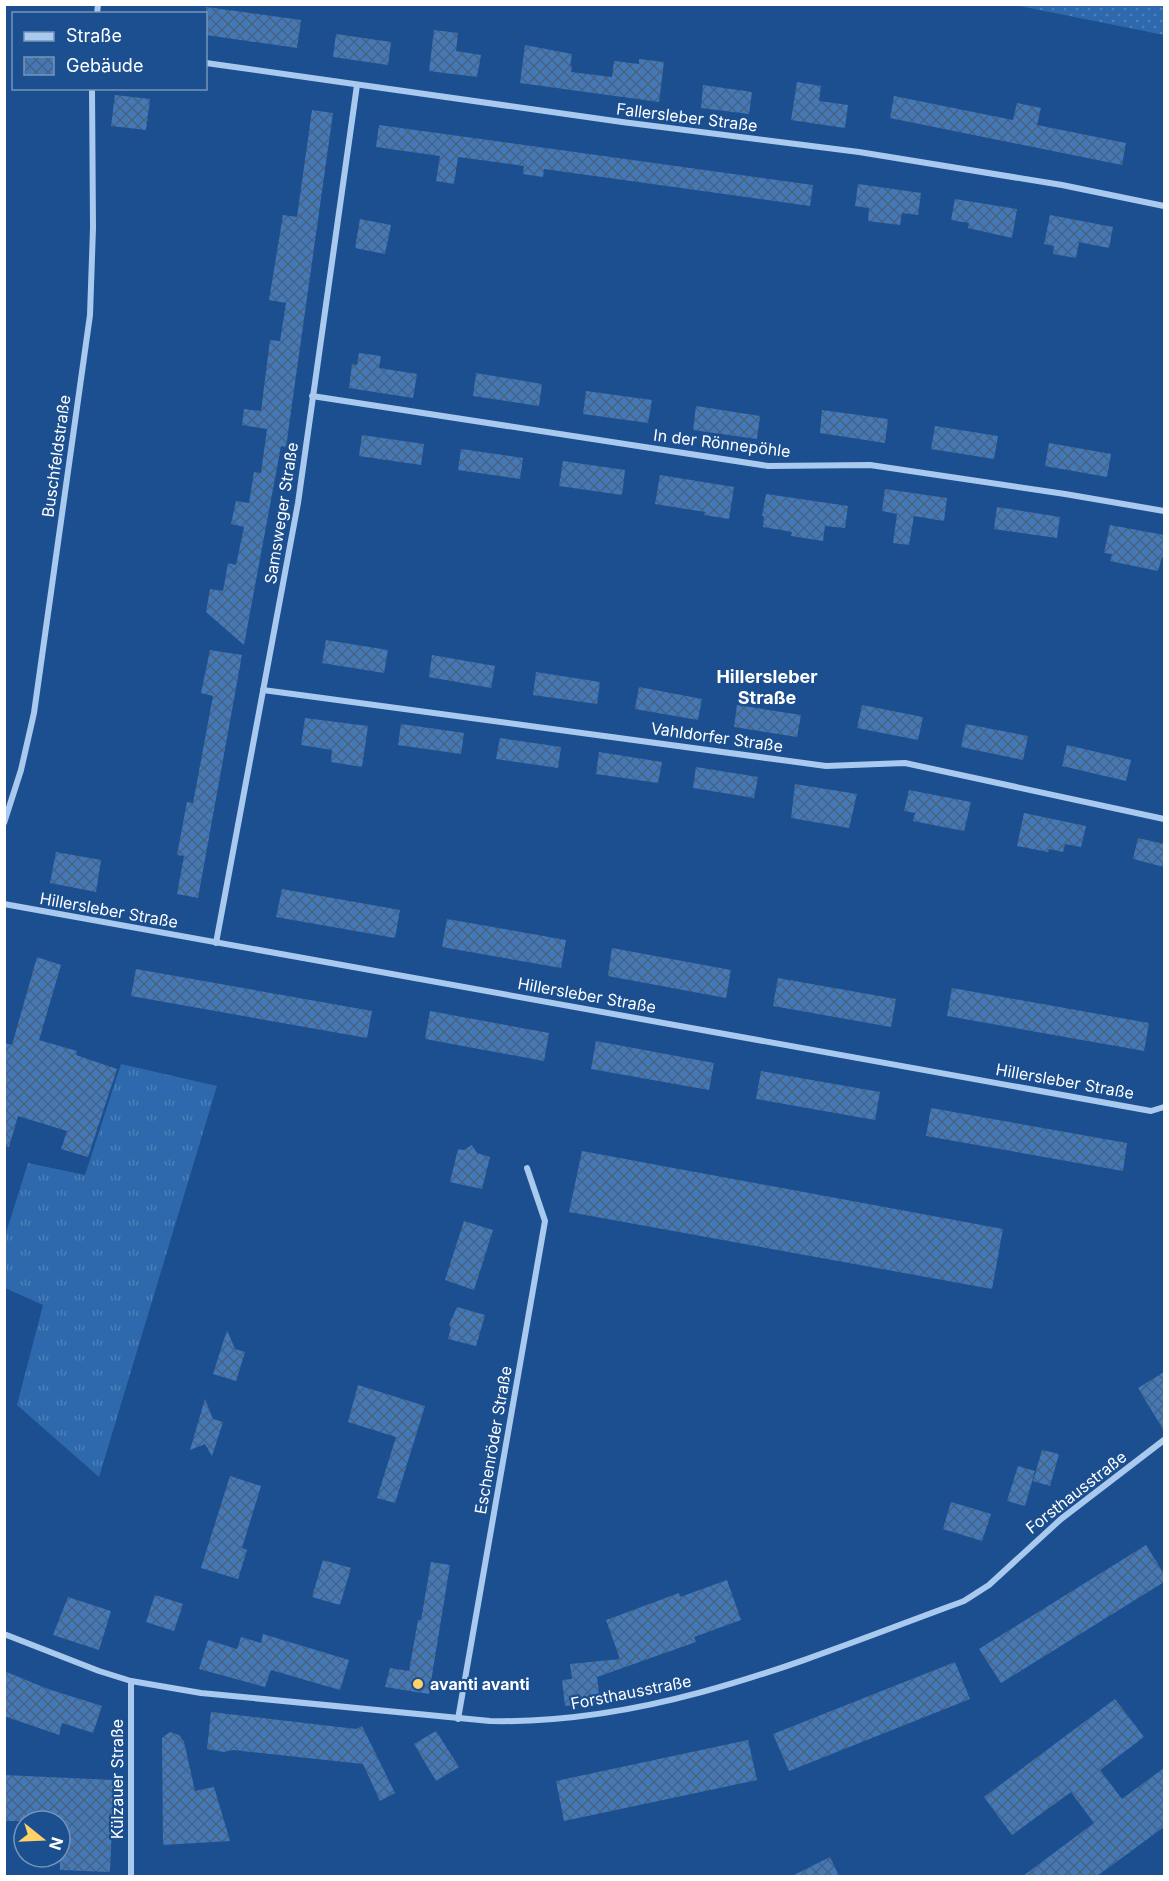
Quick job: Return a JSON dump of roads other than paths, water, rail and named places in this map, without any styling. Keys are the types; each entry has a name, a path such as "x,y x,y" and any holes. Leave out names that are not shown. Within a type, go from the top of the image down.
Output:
{"street":[{"name":"Fallersleber Straße","path":"207,63 859,152 1062,185 1164,206"},
{"name":"Samsweger Straße","path":"216,943 298,502 357,85"},
{"name":"Buschfeldstraße","path":"4,823 21,770 34,713 90,315 93,228 92,90"},
{"name":"In der Rönnepöhle","path":"312,396 768,466 870,465 1164,511"},
{"name":"Vahldorfer Straße","path":"263,690 826,766 905,763 1164,819"},
{"name":"Hillersleber Straße","path":"4,904 1151,1111 1164,1107"},
{"name":"Eschenröder Straße","path":"458,1719 545,1221 527,1168"},
{"name":"Forsthausstraße","path":"4,1634 131,1681 201,1693 458,1719 522,1721 576,1718 627,1710 745,1681 964,1601 989,1585 1060,1519 1164,1440"},
{"name":"Külzauer Straße","path":"131,1681 131,1876"}],"place":[{"name":"avanti avanti","path":"418,1684"}],"district":[{"name":"Hillersleber Straße","path":"767,686"}]}
